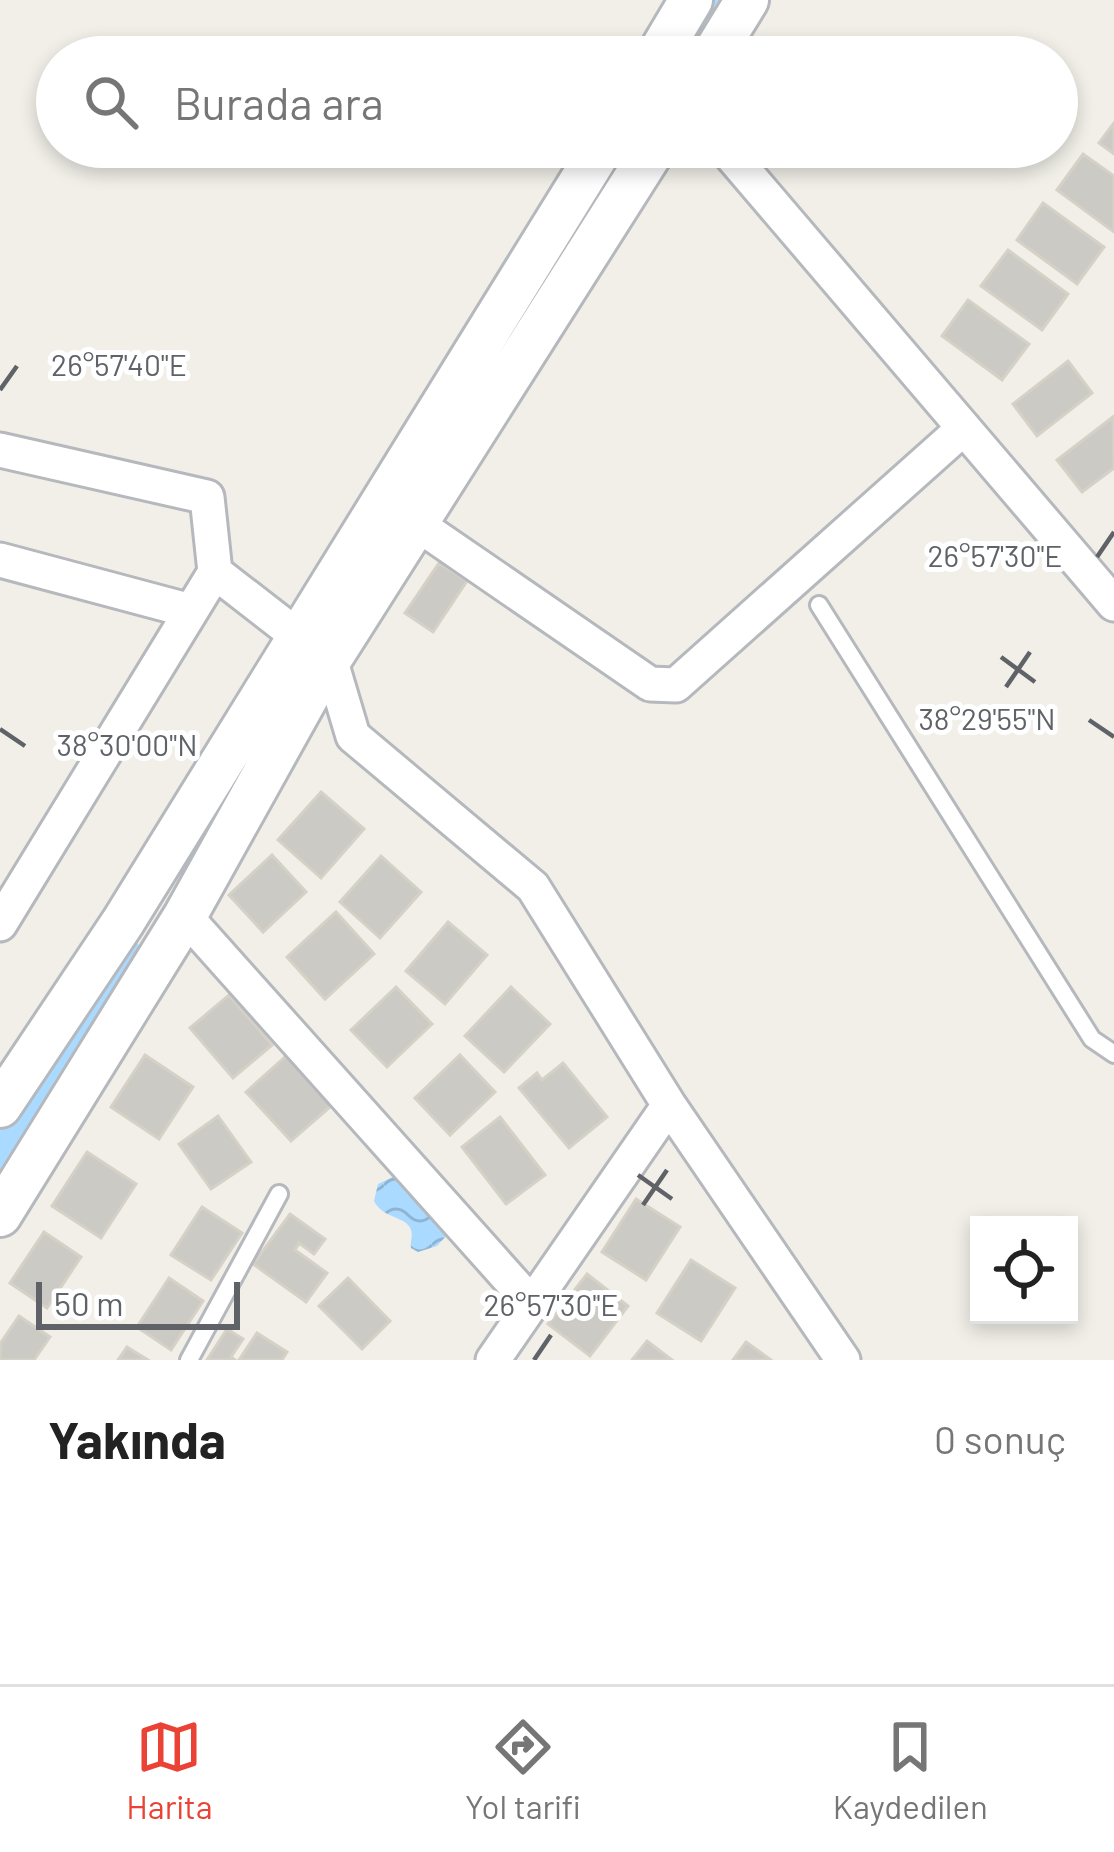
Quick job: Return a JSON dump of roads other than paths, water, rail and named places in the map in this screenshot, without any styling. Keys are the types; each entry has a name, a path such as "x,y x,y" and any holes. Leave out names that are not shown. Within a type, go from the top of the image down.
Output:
{"street":[{"path":"670,36 691,0"},
{"path":"725,36 747,0"},
{"path":"0,1214 185,916 313,686 315,650 590,168"},
{"path":"0,1106 315,650 417,524 642,168"},
{"path":"742,168 1113,601"},
{"path":"417,524 650,684 676,685 964,428"},
{"path":"0,450 207,497 215,572 0,924"},
{"path":"0,560 191,611"},
{"path":"215,572 315,650 353,736 533,887 669,1105 843,1360"},
{"path":"185,916 530,1301"},
{"path":"493,1360 669,1105"}],"lane":[{"path":"819,605 1092,1039 1114,1054"},
{"path":"188,1360 279,1194"}],"water":[{"path":"395,1176 404,1178 448,1234 437,1246 418,1252 411,1248 409,1225 374,1201 378,1184"}],"waterway":[{"path":"693,36 715,0"},
{"path":"0,1158 126,953"}]}
